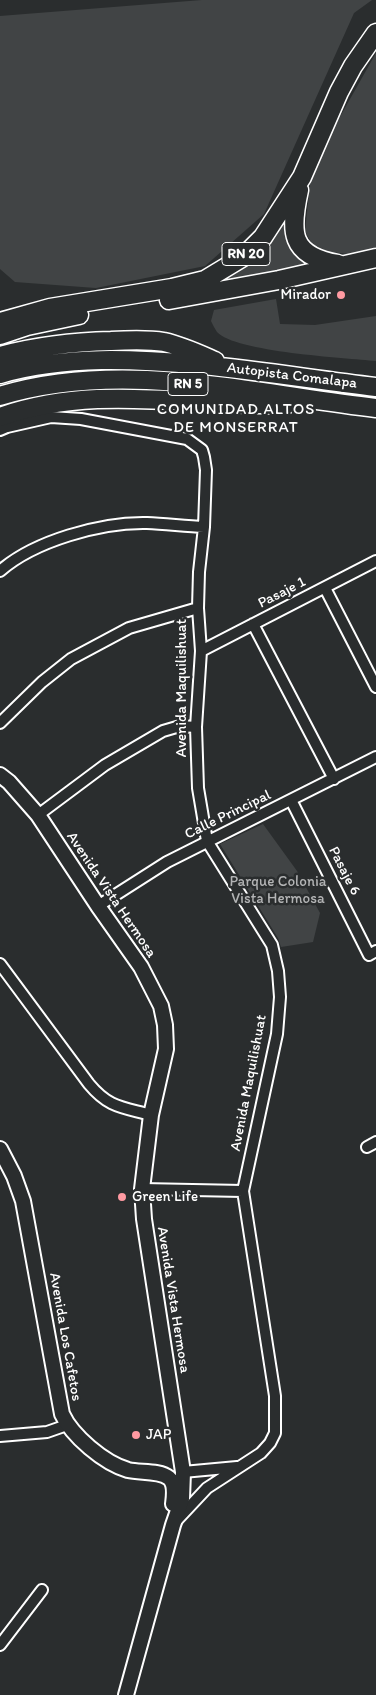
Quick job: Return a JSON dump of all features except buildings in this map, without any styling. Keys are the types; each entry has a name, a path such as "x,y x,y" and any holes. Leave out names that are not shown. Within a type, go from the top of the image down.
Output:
{"highway":[{"name":"RN 20","path":"0,322 50,308 172,288 212,276 243,257 272,226 302,177 339,92 353,66 376,33"},
{"path":"302,177 293,224 297,241 314,258 347,265"},
{"name":"RN 20","path":"0,335 27,326 75,316 217,292 376,258"},
{"path":"0,356 31,348 77,342 136,340 164,342 232,368"},
{"name":"Autopista Comalapa","path":"0,374 44,363 148,360 232,368 376,387"},
{"name":"Autopista Comalapa","path":"0,396 71,382 127,380 220,386 376,408"},
{"path":"0,417 18,410 51,403 100,398 161,398 260,405 334,403"}],"street":[{"name":"Avenida Maquilishuat","path":"0,430 51,417 67,418 187,439 202,450 204,457 206,470 204,527 199,572 198,608 201,651 196,727 198,788 207,842 272,945 278,971 280,997 276,1034 243,1191 274,1396 276,1433 261,1453 207,1488 173,1525"},
{"path":"0,571 9,563 37,548 92,529 121,524 146,523 204,527"},
{"name":"Pasaje 1","path":"201,651 376,562"},
{"path":"324,588 376,687"},
{"path":"0,723 42,682 77,656 129,628 198,608"},
{"path":"253,624 334,779"},
{"path":"38,815 104,764 163,731 180,726 196,727"},
{"name":"Calle Principal","path":"98,906 154,869 376,757"},
{"name":"Avenida Vista Hermosa","path":"0,775 9,782 38,815 98,906 142,967 161,1006 165,1025 166,1048 151,1115 142,1189 144,1219 183,1472 182,1499 173,1525 126,1695"},
{"name":"Pasaje 6","path":"292,800 373,953"},
{"path":"1,967 89,1084 102,1098 109,1104 151,1115"},
{"name":"Avenida Los Cafetos","path":"0,1149 14,1176 23,1201 62,1414 67,1425 84,1442 114,1463 128,1470 163,1474"},
{"path":"142,1189 243,1191"},
{"path":"0,1436 46,1432 67,1425"},
{"path":"163,1474 170,1471 175,1464 176,1428"},
{"name":"Avenida Maquilishuat","path":"183,1472 240,1466"},
{"path":"163,1474 169,1478 173,1485 173,1525"},
{"path":"0,1645 42,1590"}],"green space":[{"path":"202,0 372,0 354,13 264,214 205,266 96,288 15,282 0,269 0,16"},
{"path":"376,53 376,247 348,254 329,252 312,244 305,231 310,184 332,131"},
{"path":"285,222 291,246 298,257 308,266 219,284 212,283 270,239"},
{"path":"276,299 280,324 315,325 376,316 376,361 292,353 245,345 228,339 217,332 211,321 214,310"},
{"name":"Parque Colonia Vista Hermosa","path":"263,824 297,871 320,913 313,942 281,947 278,938 220,844"}],"place":[{"name":"Mirador","path":"341,295"},
{"name":"Green Life","path":"122,1197"},
{"name":"JAP","path":"136,1435"}],"district":[{"name":"COMUNIDAD ALTOS DE MONSERRAT","path":"236,419"}]}
